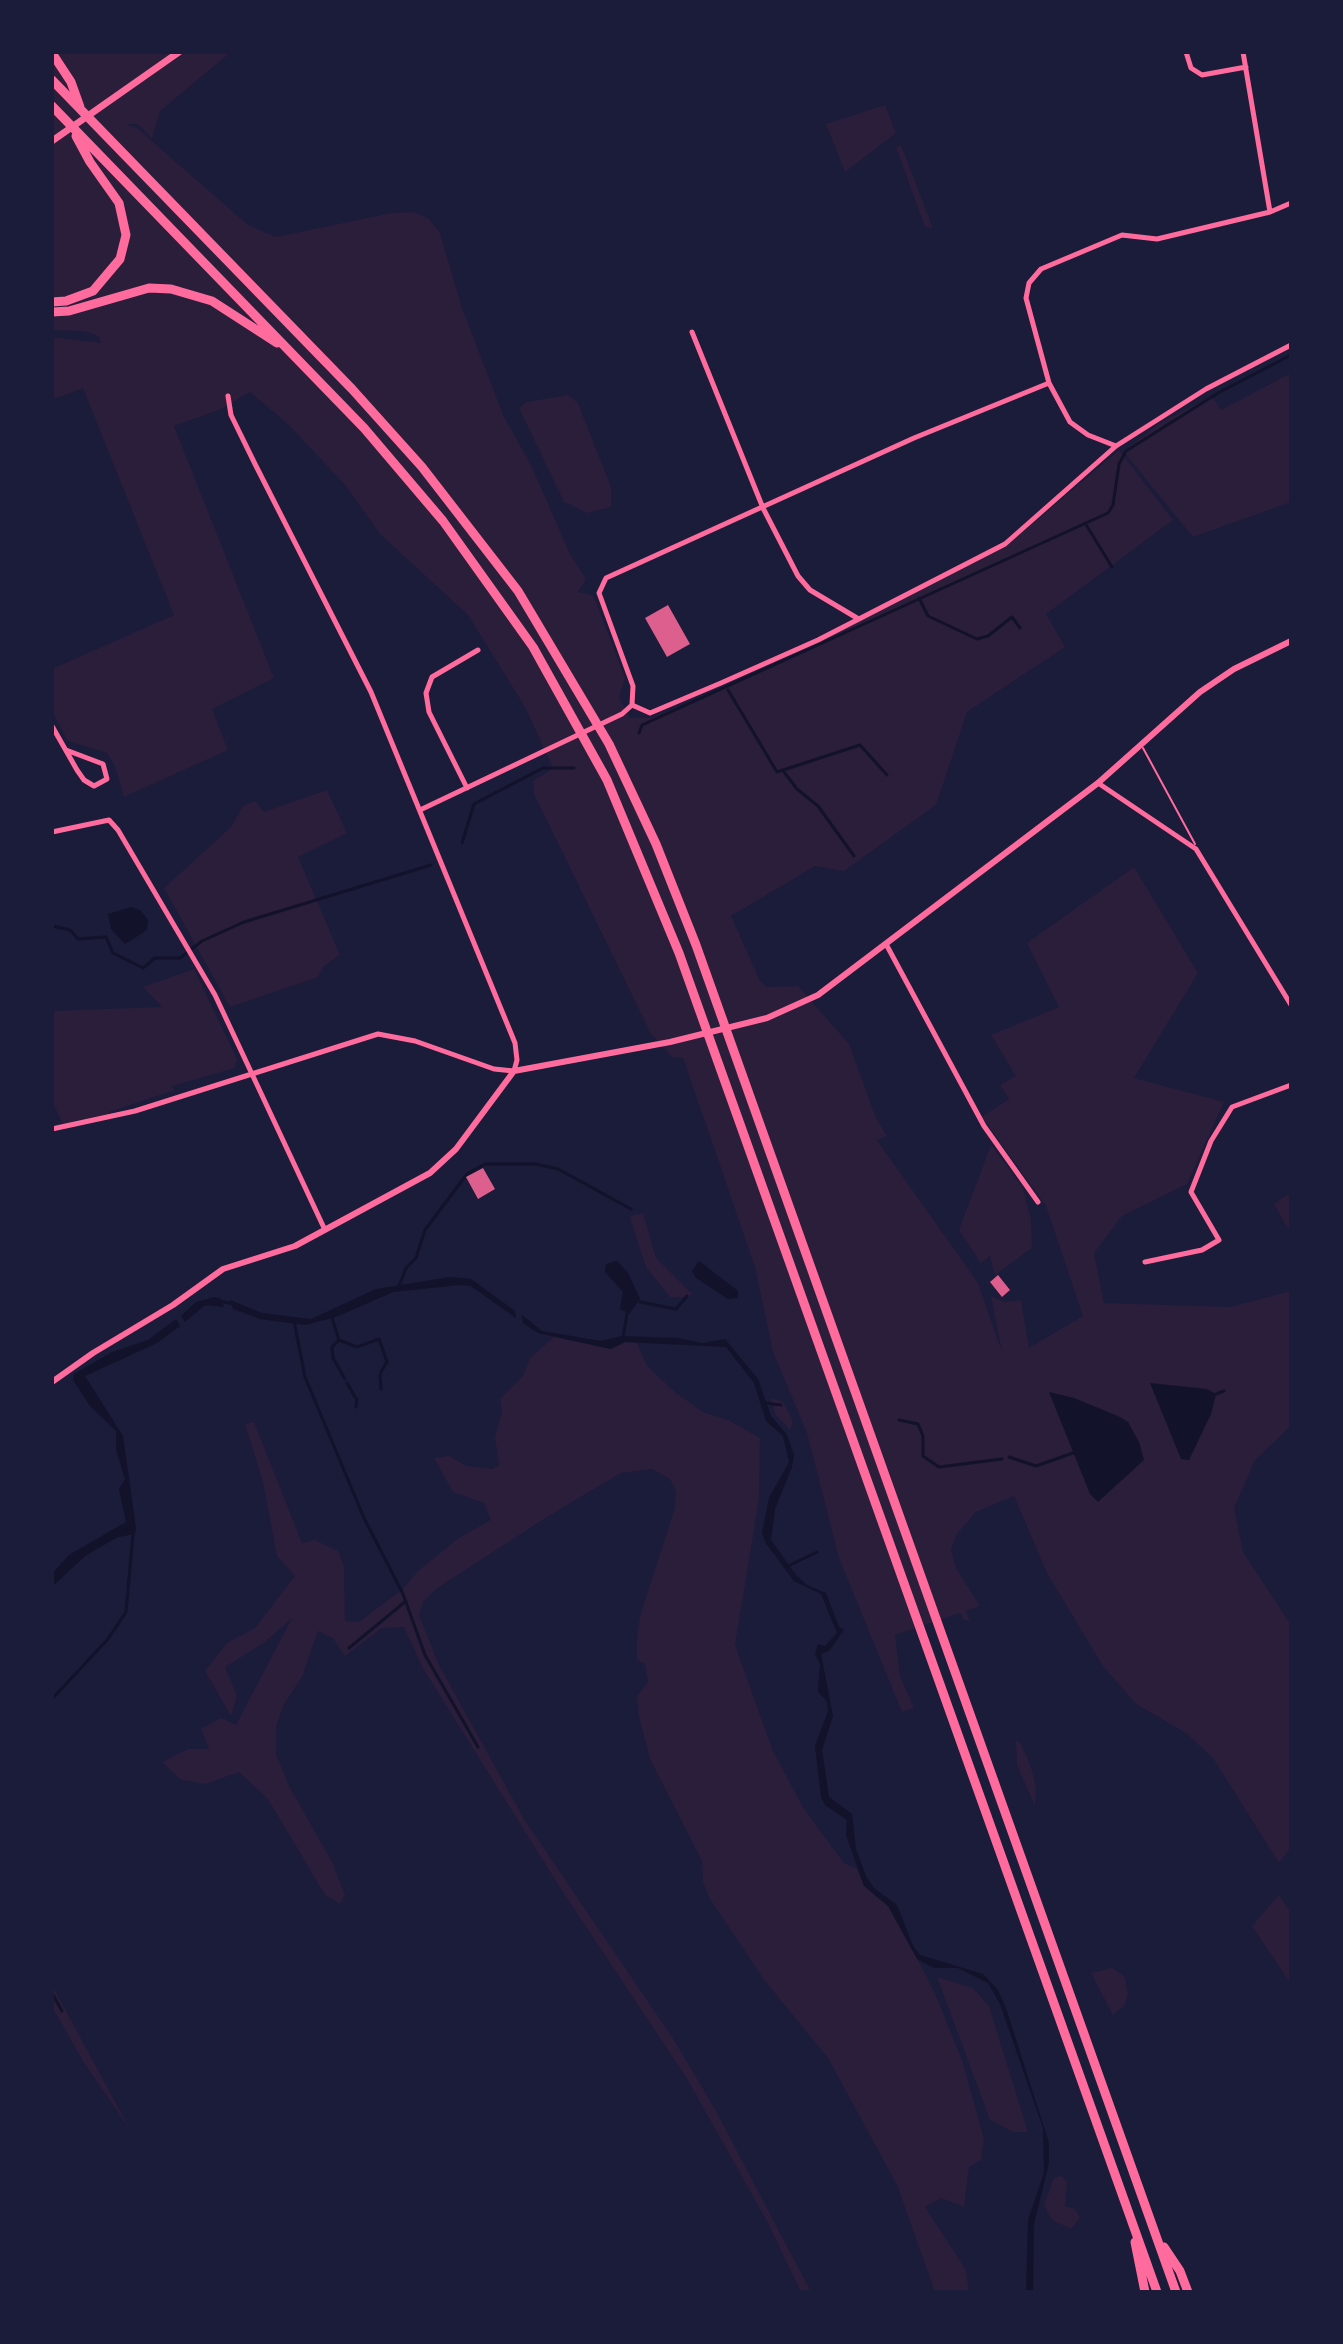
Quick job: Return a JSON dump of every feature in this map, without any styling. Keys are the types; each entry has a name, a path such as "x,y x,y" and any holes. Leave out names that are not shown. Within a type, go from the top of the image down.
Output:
{"highway":[{"path":"52,53 71,82 81,110"},
{"path":"52,80 352,389 422,467 518,591 609,744 662,858 696,945 1176,2292"},
{"path":"52,106 293,354 443,521 503,602 593,753 635,841 670,928 1157,2292"},
{"path":"52,302 66,301 93,291 120,259 126,235 119,203 90,162 71,126"},
{"path":"52,312 69,311 149,288 171,289 212,301 293,354"},
{"path":"1131,2219 1145,2292"},
{"path":"1157,2238 1180,2271 1188,2292"}],"main road":[{"path":"52,141 179,52"}],"street":[{"path":"1186,52 1191,68 1202,75 1246,67"},
{"path":"1243,52 1270,212"},
{"path":"1116,446 1088,435 1070,422 1049,383 1026,298 1029,283 1041,269 1122,235 1157,239 1270,212 1291,203"},
{"path":"692,332 763,508 798,576 810,590 858,618"},
{"path":"632,705 643,712 658,711 818,640 1005,544 1116,446 1206,389 1291,345"},
{"path":"632,705 633,686 600,600 602,582 914,438 1049,383"},
{"path":"52,1382 223,1269 295,1246 445,1162 514,1071 515,1045 371,692 231,415 228,396"},
{"path":"52,1129 135,1111 389,1033 494,1069 514,1071 670,1042 767,1018 818,995 1098,783 1200,692 1234,669 1291,641"},
{"path":"467,788 429,712 426,693 432,677 478,650"},
{"path":"420,810 632,705"},
{"path":"52,726 66,750 84,780 94,786 107,779 103,764 66,750"},
{"path":"1098,783 1196,849 1291,1005"},
{"path":"52,832 109,820 192,954 326,1231"},
{"path":"885,943 984,1126 1038,1202"},
{"path":"1145,1262 1188,1254 1219,1240 1191,1192 1211,1141 1232,1107 1291,1085"}],"lane":[{"path":"1141,745 1196,849"}],"shaded area":[{"path":"52,52 231,52 160,111 152,139 138,124 126,124 137,128 248,225 276,237 391,213 415,212 429,219 440,233 461,305 504,417 530,463 570,554 586,579 578,592 592,595 596,602 625,678 619,698 630,718 651,718 727,688 1010,543 1119,450 1173,520 1046,614 1065,647 967,712 936,805 844,871 815,866 731,916 760,981 767,987 798,986 849,1044 876,1118 887,1136 877,1140 978,1283 1002,1352 991,1296 1004,1302 1021,1300 1029,1348 1083,1316 1046,1206 982,1117 1009,1099 1000,1085 1016,1076 991,1035 1059,1007 1027,943 1134,867 1198,973 1134,1078 1224,1102 1187,1184 1122,1216 1094,1253 1104,1303 1231,1307 1291,1291 1291,1426 1255,1460 1234,1508 1243,1552 1291,1625 1291,1847 1279,1863 1213,1758 1186,1733 1136,1704 1103,1666 1047,1573 1014,1496 976,1512 957,1534 951,1549 956,1568 980,1606 966,1611 970,1621 964,1620 960,1613 895,1635 900,1676 914,1708 902,1712 839,1558 807,1433 773,1352 755,1267 683,1058 672,1057 651,1034 534,794 533,781 553,768 525,707 468,615 380,534 346,486 289,425 250,392 221,409 174,426 274,678 212,709 228,750 124,797 115,766 107,753 68,741 52,711 52,669 174,615 83,388 52,400 52,337 101,343 98,336 85,331 52,330"},
{"path":"885,105 896,133 845,172 826,124"},
{"path":"901,145 933,228 925,227 896,147"},
{"path":"1291,373 1291,502 1193,537 1123,451 1162,422 1211,396 1221,410"},
{"path":"568,395 578,403 611,487 611,507 587,513 564,502 519,408 527,402"},
{"path":"327,790 347,833 298,857 340,955 324,966 318,977 230,1007 164,888 231,827 243,806 255,801 264,812"},
{"path":"131,907 140,910 148,920 147,930 125,944 111,929 108,914"},
{"path":"194,969 237,1059 235,1068 172,1086 175,1090 109,1112 110,1118 65,1129 52,1101 52,1011 162,1007 143,987"},
{"path":"991,1145 1022,1186 1031,1219 1032,1248 995,1275 990,1256 981,1263 959,1230"},
{"path":"1291,1192 1291,1234 1274,1204"},
{"path":"643,1213 656,1258 692,1294 689,1297 670,1297 646,1267 631,1221 631,1216"},
{"path":"617,1261 628,1273 640,1299 629,1314 620,1309 623,1292 605,1272 606,1264"},
{"path":"699,1261 738,1291 738,1298 728,1299 696,1278 692,1271"},
{"path":"450,1277 471,1279 515,1311 516,1318 471,1286 460,1285 393,1292 336,1317 305,1325 260,1319 233,1309 230,1300 262,1313 311,1319 376,1289"},
{"path":"215,1297 221,1299 224,1307 205,1305 185,1322 181,1316 196,1302"},
{"path":"522,1315 542,1331 601,1341 621,1336 677,1338 703,1343 725,1339 758,1379 771,1416 787,1435 794,1455 775,1509 771,1540 796,1575 807,1585 826,1593 839,1627 844,1630 829,1651 821,1654 833,1716 822,1750 829,1797 852,1814 856,1849 866,1876 874,1888 897,1905 913,1946 920,1955 983,1974 998,1990 1049,2143 1049,2163 1034,2224 1033,2292 1026,2292 1028,2220 1044,2173 1043,2128 1000,2004 988,1983 958,1968 934,1968 917,1959 888,1906 864,1886 846,1835 847,1820 825,1805 821,1797 815,1746 828,1711 827,1701 818,1692 820,1664 815,1654 818,1644 825,1646 837,1633 821,1594 794,1581 765,1542 762,1532 769,1498 789,1462 783,1436 766,1421 754,1383 726,1347 625,1342 611,1349 538,1333 523,1323"},
{"path":"176,1319 180,1326 157,1343 85,1376 123,1436 136,1528 135,1534 118,1537 85,1556 52,1587 52,1574 69,1555 126,1522 119,1489 125,1479 116,1450 116,1431 90,1406 73,1380 74,1374 112,1352 148,1340"},
{"path":"554,1337 611,1349 625,1342 637,1343 647,1366 676,1393 703,1412 730,1421 760,1438 759,1499 735,1645 773,1751 804,1809 844,1863 857,1869 864,1886 888,1906 900,1924 937,1998 963,2063 984,2139 981,2160 969,2167 964,2207 941,2198 925,2207 966,2270 969,2292 935,2292 897,2185 828,2058 765,1981 710,1899 703,1882 702,1861 650,1759 637,1696 648,1682 645,1664 637,1660 637,1640 640,1616 675,1508 676,1491 670,1479 652,1469 621,1473 436,1589 423,1602 419,1615 439,1665 524,1819 674,2040 716,2111 811,2292 801,2292 768,2223 686,2077 559,1886 424,1670 404,1627 382,1628 345,1656 333,1638 318,1631 302,1677 283,1706 276,1727 276,1754 289,1786 332,1862 345,1895 340,1904 325,1895 268,1799 239,1772 206,1784 181,1780 162,1762 188,1749 209,1749 201,1729 221,1718 236,1725 292,1618 265,1642 225,1667 237,1696 231,1716 205,1671 227,1643 255,1628 295,1576 277,1556 263,1482 245,1424 254,1422 302,1543 315,1540 338,1551 344,1567 345,1621 359,1622 404,1588 418,1571 460,1537 491,1520 484,1503 453,1492 434,1458 449,1456 466,1466 492,1469 499,1465 495,1437 502,1412 500,1399 523,1376 530,1358"},
{"path":"1150,1383 1207,1389 1216,1394 1211,1414 1189,1460 1181,1459"},
{"path":"1049,1392 1074,1398 1120,1417 1128,1422 1139,1442 1144,1460 1098,1502 1090,1494"},
{"path":"771,1398 783,1402 793,1421 790,1430 775,1414"},
{"path":"1016,1740 1021,1744 1031,1767 1036,1787 1035,1806 1017,1765"},
{"path":"1279,1895 1291,1913 1291,1984 1252,1926"},
{"path":"1112,1968 1125,1977 1128,1995 1124,2006 1113,2015 1091,1973"},
{"path":"937,1977 973,1988 989,2006 1028,2132 1013,2132 990,2120"},
{"path":"52,1985 131,2131 84,2063 52,2007"},
{"path":"1062,2176 1067,2183 1065,2206 1075,2209 1080,2218 1071,2229 1052,2220 1044,2205 1054,2178"}],"building":[{"path":"668,605 690,644 667,657 645,618"},
{"path":"483,1168 495,1189 478,1199 466,1177"},
{"path":"998,1275 1010,1290 1002,1297 990,1282"}],"waterway":[{"path":"639,733 642,725 1108,513 1113,505 1119,464 1126,451 1218,393 1291,355"},
{"path":"1085,523 1112,567"},
{"path":"919,598 928,616 977,639 988,636 1012,617 1020,628"},
{"path":"728,690 777,772 860,745 887,775"},
{"path":"462,843 474,804 543,768 574,768"},
{"path":"784,772 797,789 818,806 854,856"},
{"path":"52,926 70,930 78,939 106,937 113,953 143,968 155,958 180,958 202,941 244,922 431,865"},
{"path":"398,1289 406,1268 416,1258 425,1230 467,1174 485,1164 535,1164 558,1169 631,1209"},
{"path":"640,1302 676,1309 687,1296"},
{"path":"219,1301 235,1304"},
{"path":"623,1337 627,1314"},
{"path":"331,1315 339,1340 332,1347 333,1358 345,1379"},
{"path":"294,1321 305,1377 364,1518 403,1594 425,1655 478,1747"},
{"path":"339,1340 357,1347 379,1339 387,1362 381,1372"},
{"path":"380,1375 381,1389"},
{"path":"347,1383 355,1397"},
{"path":"1216,1394 1224,1391"},
{"path":"356,1407 357,1399"},
{"path":"765,1403 781,1405"},
{"path":"899,1420 918,1424 923,1436 923,1456 939,1467 1002,1459"},
{"path":"1009,1457 1036,1466 1073,1453"},
{"path":"52,1699 108,1639 126,1612 133,1534"},
{"path":"788,1566 817,1552"},
{"path":"349,1648 406,1601"},
{"path":"52,1993 62,2011"}]}
